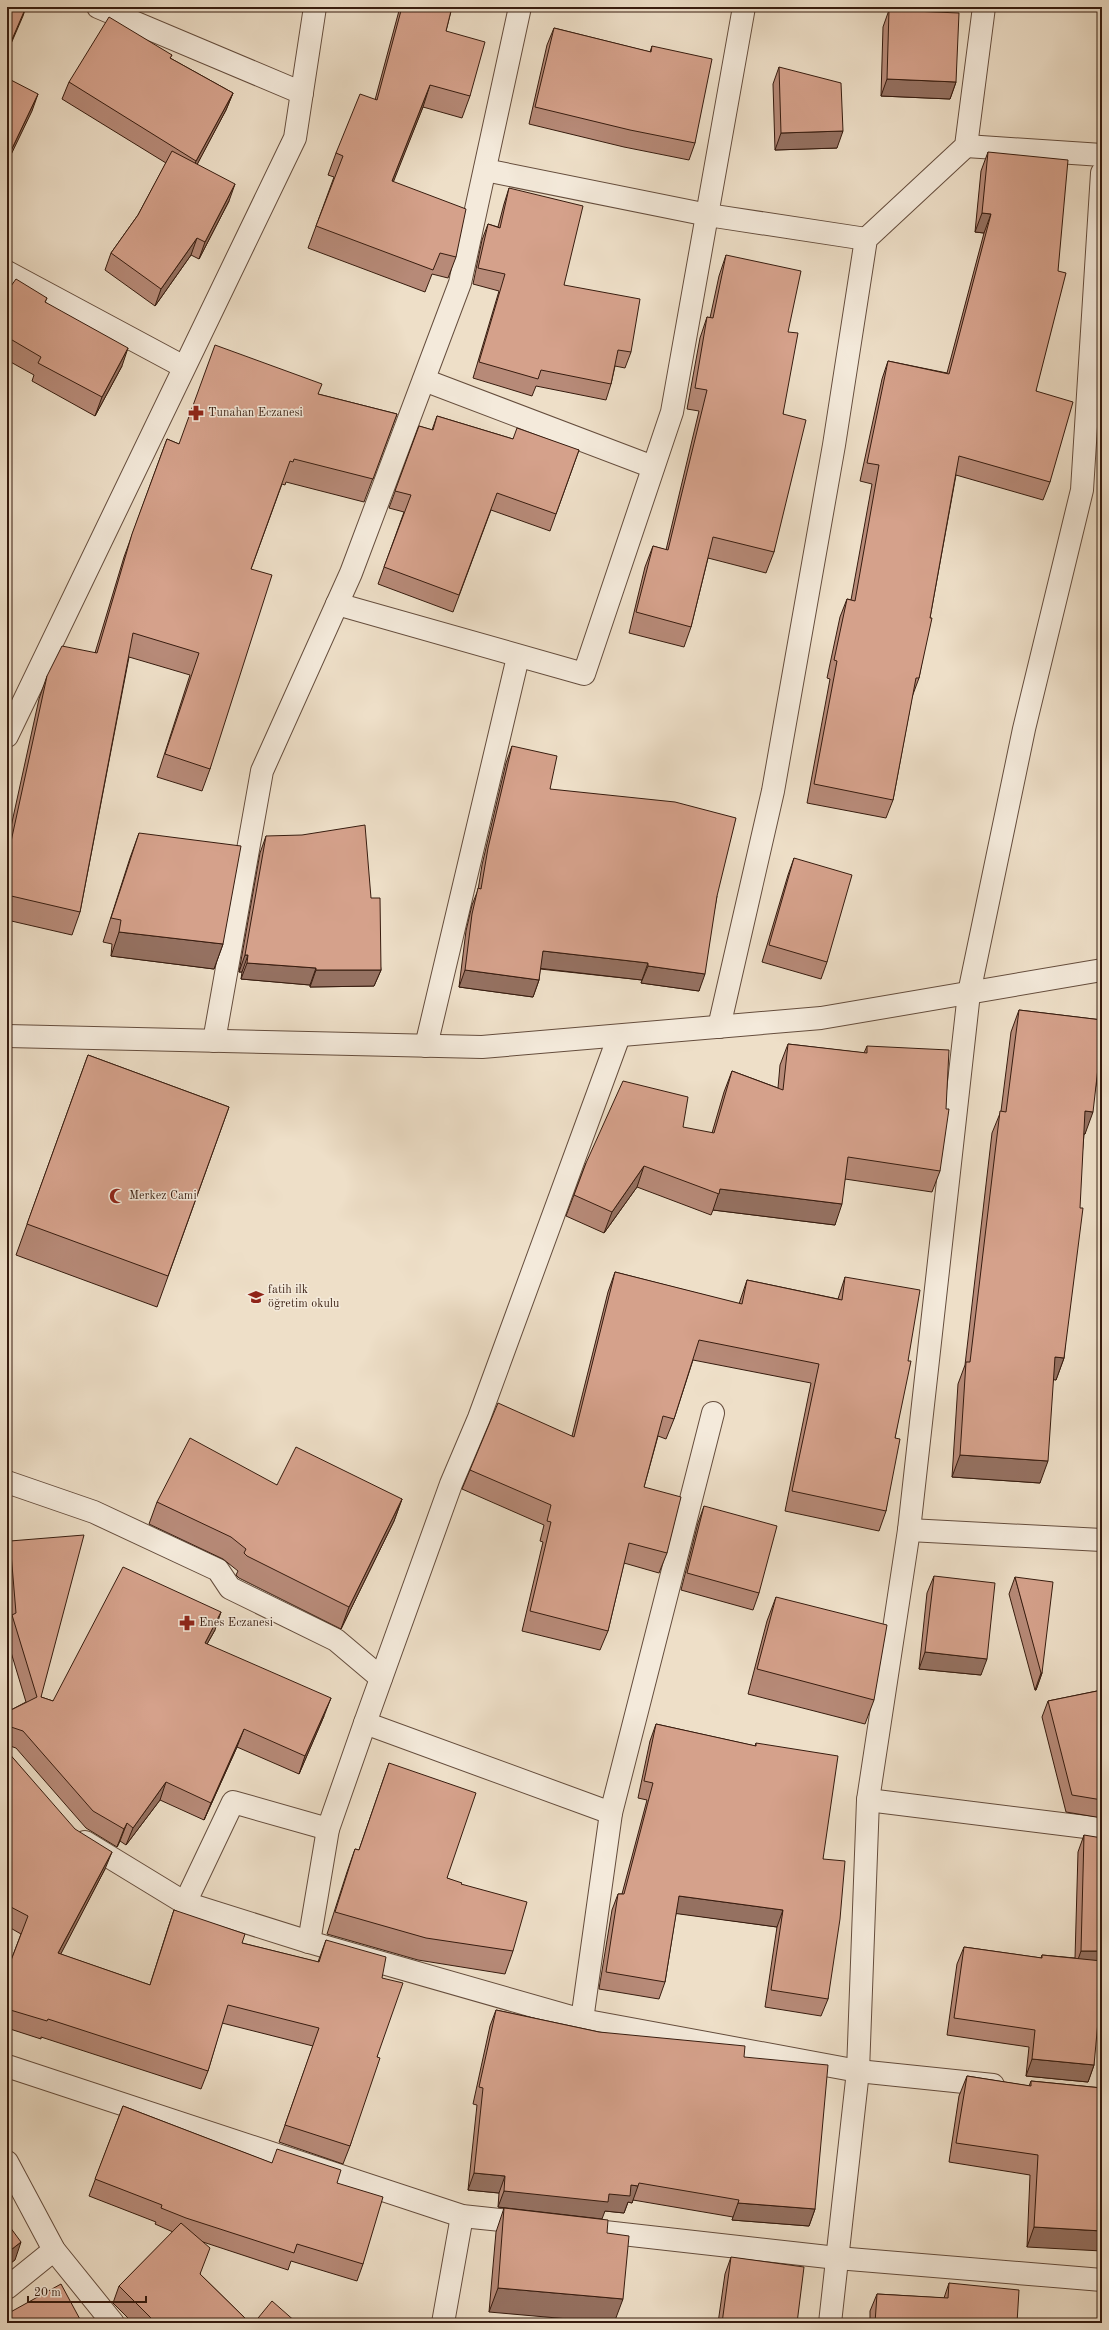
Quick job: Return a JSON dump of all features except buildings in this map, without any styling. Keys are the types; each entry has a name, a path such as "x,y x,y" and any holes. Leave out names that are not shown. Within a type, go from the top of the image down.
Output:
{"street":[{"path":"98,7 302,93"},
{"path":"7,736 16,695 184,367 295,138 315,7"},
{"path":"214,1041 262,771 351,573 460,283 520,7"},
{"path":"337,604 518,657 584,674 672,412 744,7"},
{"path":"719,1027 773,791 834,446 866,239 966,146 984,7"},
{"path":"966,146 1102,155"},
{"path":"485,170 708,216 866,239"},
{"path":"830,2323 858,2071 868,1800 909,1530 969,993 1024,729 1082,490 1102,174"},
{"path":"7,272 184,367"},
{"path":"424,380 653,467"},
{"path":"426,1046 518,657"},
{"path":"7,1036 482,1047 821,1018 1102,970"},
{"path":"309,1942 328,1828 364,1723 451,1484 482,1411 619,1036"},
{"path":"582,2020 611,1813 712,1413"},
{"path":"7,1482 94,1512 218,1570 230,1588 336,1640 381,1678"},
{"path":"909,1530 1102,1540"},
{"path":"364,1723 611,1813"},
{"path":"868,1800 1102,1829"},
{"path":"184,1903 233,1802 328,1828"},
{"path":"68,1827 78,1838 184,1903 309,1942 582,2020 858,2071 1016,2087"},
{"path":"7,2066 462,2216 837,2258 1102,2280"},
{"path":"7,2162 54,2250 113,2323"},
{"path":"443,2323 462,2216"},
{"path":"7,2288 54,2250"}],"place":[{"name":"Tunahan Eczanesi","path":"196,413"},
{"name":"Merkez Cami","path":"117,1196"},
{"name":"fatih ilk öğretim okulu","path":"256,1297"},
{"name":"Enes Eczanesi","path":"187,1623"}]}
